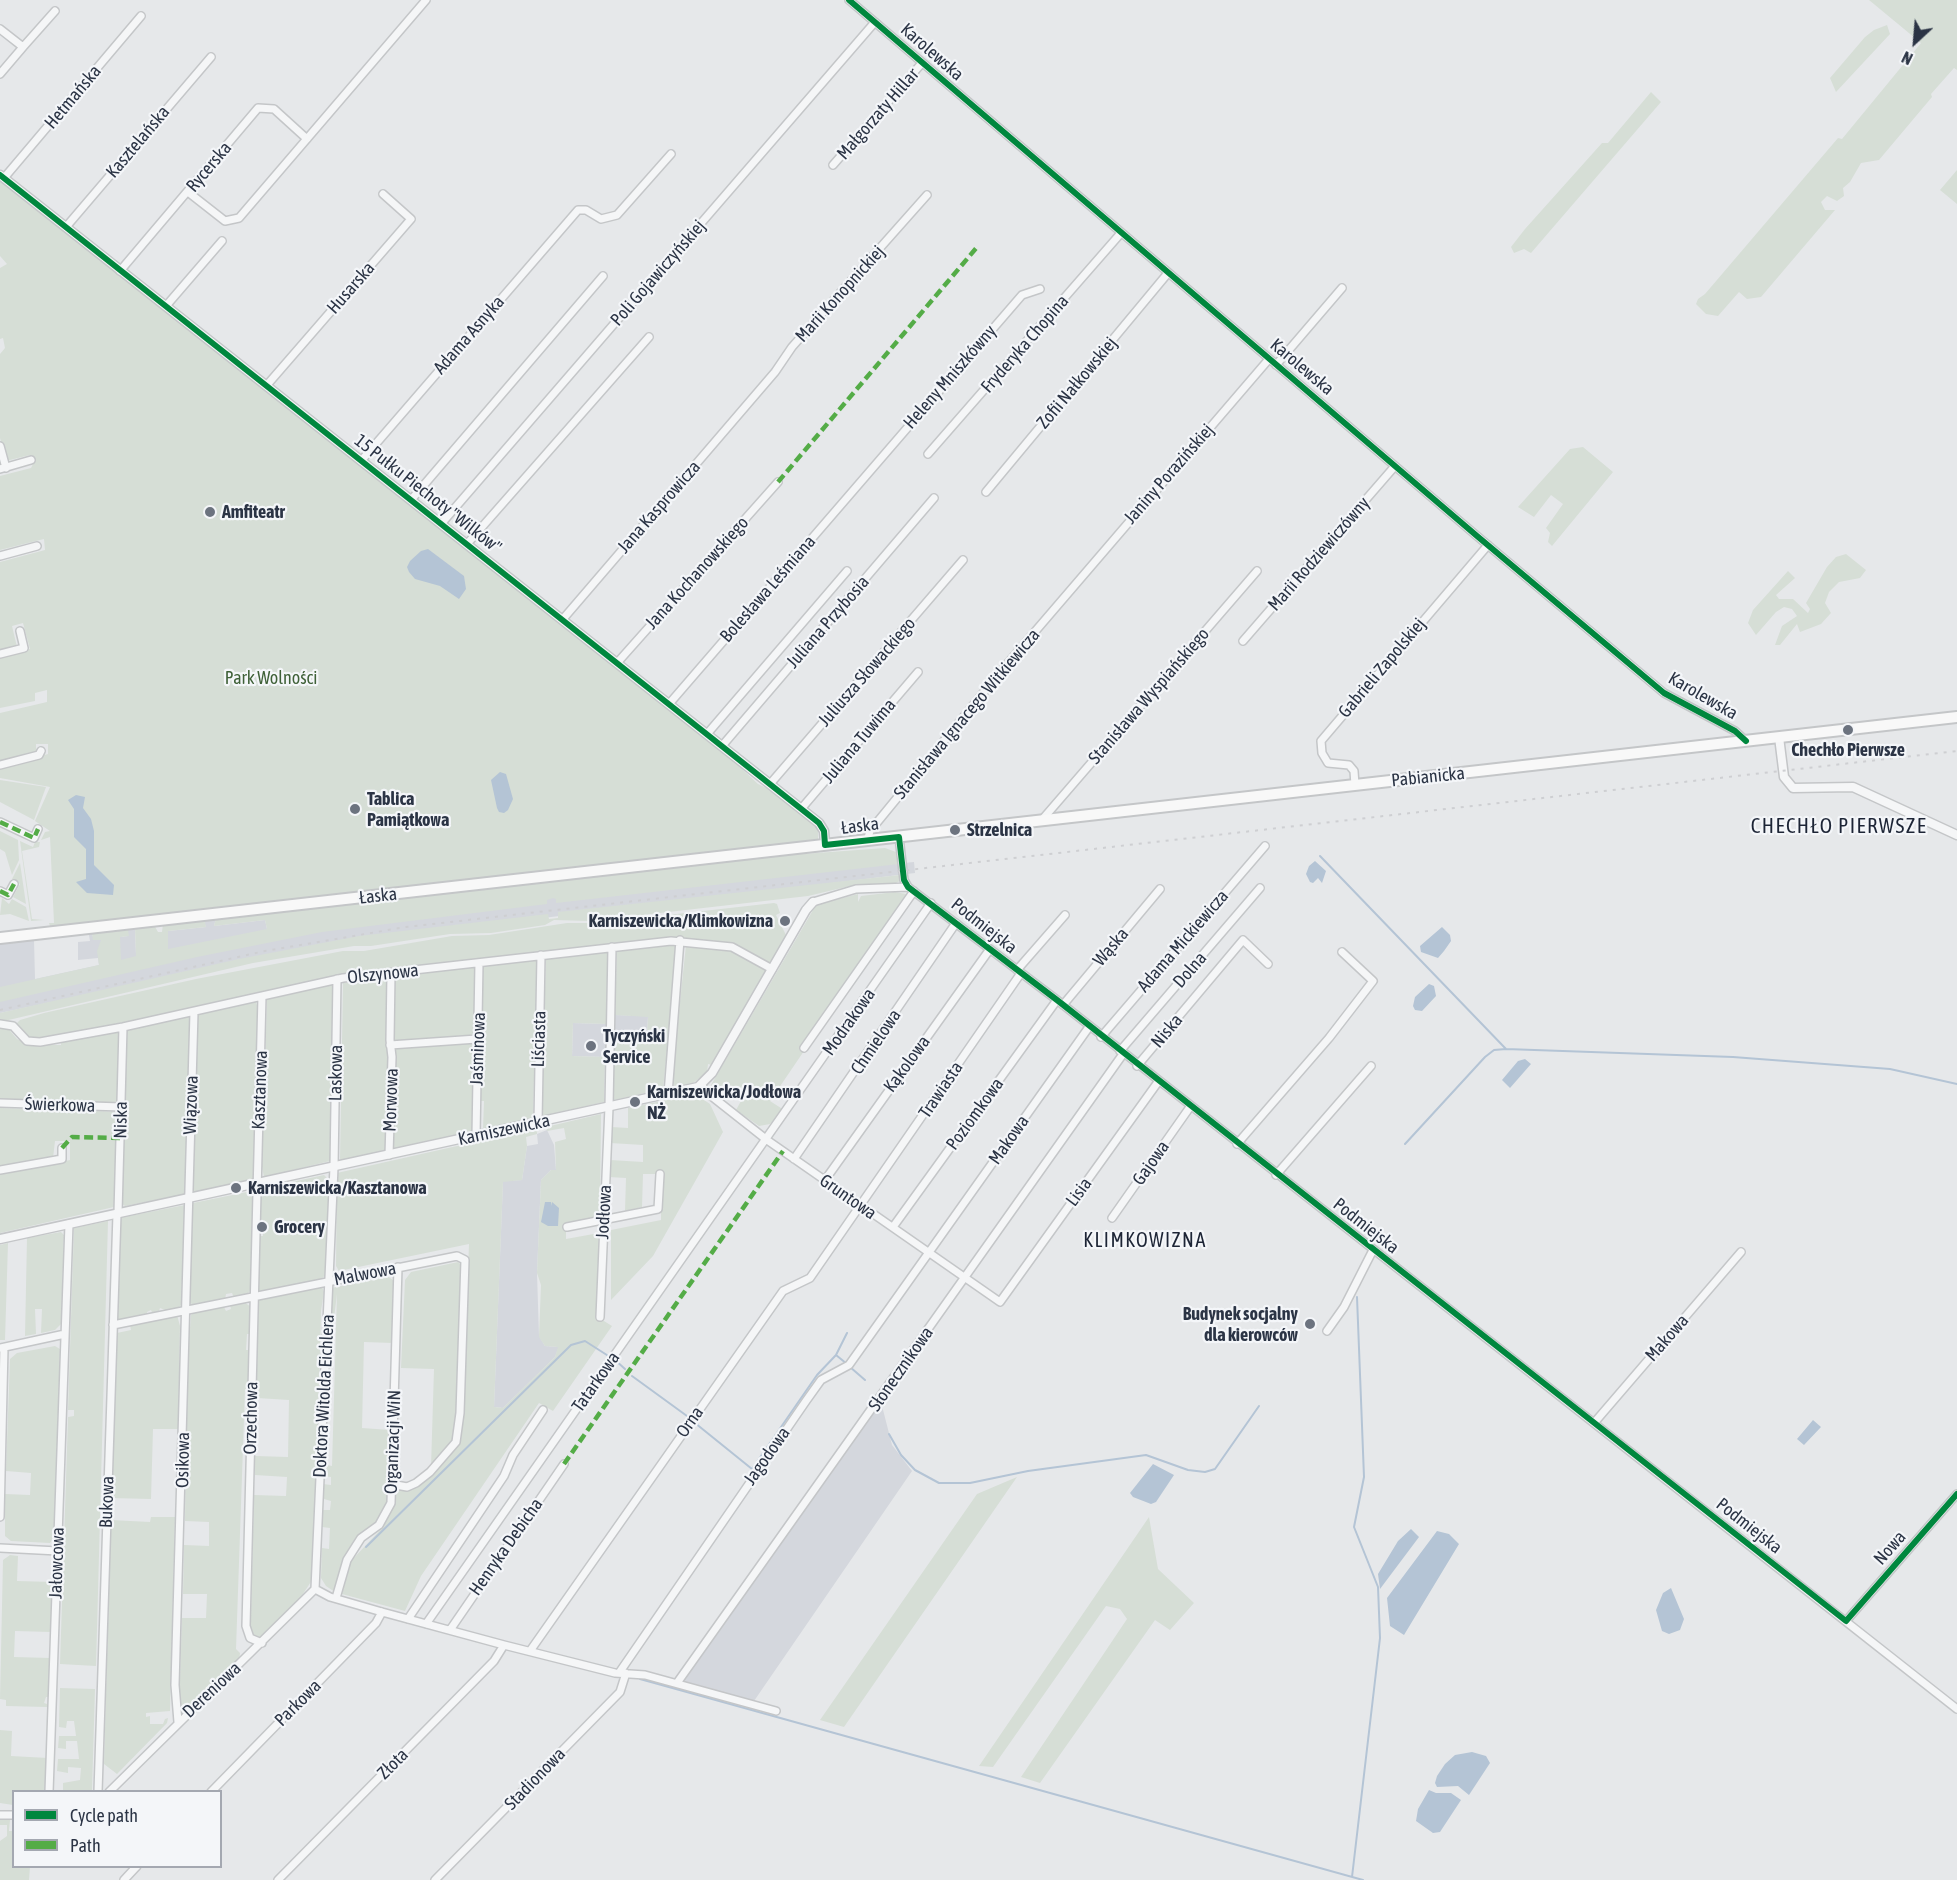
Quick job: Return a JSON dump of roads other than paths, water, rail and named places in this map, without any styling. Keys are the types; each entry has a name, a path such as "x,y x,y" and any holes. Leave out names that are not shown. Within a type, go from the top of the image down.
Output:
{"main road":[{"name":"Pabianicka","path":"899,837 1957,717"},
{"name":"Łaska","path":"0,938 899,837"}],"street":[{"path":"188,192 225,221 240,218 426,0"},
{"name":"Karolewska","path":"849,0 1664,693 1735,731 1746,741"},
{"path":"0,74 54,11"},
{"name":"Hetmańska","path":"2,176 141,16"},
{"name":"Poli Gojawiczyńskiej","path":"441,524 875,22"},
{"path":"0,28 23,47"},
{"name":"Kasztelańska","path":"66,227 211,57"},
{"name":"Małgorzaty Hillar","path":"833,165 922,63"},
{"name":"Rycerska","path":"120,271 258,108 274,110 307,139"},
{"name":"Adama Asnyka","path":"360,461 578,210 586,210 601,219 617,215 671,154"},
{"name":"15 Pułku Piechoty \"Wilków\"","path":"2,176 822,826 825,845"},
{"name":"Husarska","path":"267,385 411,219 383,194"},
{"name":"Marii Konopnickiej","path":"756,394 792,347 927,195"},
{"name":"Fryderyka Chopina","path":"928,454 1121,233"},
{"path":"166,306 222,241"},
{"name":"Zofii Nałkowskiej","path":"986,492 1168,273"},
{"name":"15 Pułku Piechoty \"Wilków\"","path":"411,500 603,276"},
{"name":"Karolewska","path":"1276,365 1342,288"},
{"name":"Heleny Mniszkówny","path":"866,474 1022,295 1040,289"},
{"path":"467,544 649,337"},
{"name":"Janiny Porazińskiej","path":"1072,591 1269,359"},
{"name":"Jana Kasprowicza","path":"563,619 756,394"},
{"path":"0,446 3,468 31,460"},
{"name":"Marii Rodziewiczówny","path":"1243,641 1395,466"},
{"name":"Bolesława Leśmiana","path":"669,704 866,474"},
{"name":"Jana Kochanowskiego","path":"617,663 778,482"},
{"name":"Juliana Przybosia","path":"722,746 934,498"},
{"name":"Gabrieli Zapolskiej","path":"1355,785 1354,771 1349,765 1328,763 1322,753 1321,741 1488,545"},
{"path":"0,556 37,546"},
{"name":"Juliusza Słowackiego","path":"770,784 963,560"},
{"path":"707,734 847,571"},
{"name":"Stanisława Wyspiańskiego","path":"1041,821 1257,571"},
{"name":"Stanisława Ignacego Witkiewicza","path":"867,840 871,830 973,706 1072,591"},
{"path":"0,654 24,648 20,631"},
{"name":"Juliana Tuwima","path":"801,809 918,672"},
{"path":"1779,737 1784,777 1793,788 1853,787 1957,835"},
{"path":"0,765 39,755 41,751"},
{"path":"0,822 34,838 38,829"},
{"path":"899,837 904,880 911,889"},
{"name":"Adama Mickiewicza","path":"1101,1037 1265,846"},
{"path":"0,891 8,895 14,884"},
{"name":"Dolna","path":"1121,1053 1260,888"},
{"path":"702,1085 712,1074 806,910 813,902 856,889 911,889"},
{"path":"804,1048 911,889"},
{"name":"Podmiejska","path":"911,889 1060,1003 1137,1066 1957,1709"},
{"name":"Wąska","path":"1060,1003 1160,889"},
{"name":"Modrakowa","path":"767,1140 931,903"},
{"name":"Trawiasta","path":"861,1206 1019,971 1065,915"},
{"name":"Chmielowa","path":"794,1159 956,923"},
{"path":"668,1094 680,940"},
{"name":"Olszynowa","path":"0,1024 10,1024 22,1037 32,1042 123,1027 337,979 680,940 732,947 772,969"},
{"name":"Niska","path":"1137,1066 1243,940 1268,964"},
{"name":"Jodłowa","path":"600,1317 609,1107 612,947"},
{"name":"Kąkolowa","path":"825,1180 990,949"},
{"path":"1237,1144 1329,1038 1373,981 1342,952"},
{"name":"Liściasta","path":"538,1122 541,956"},
{"name":"Jaśminowa","path":"476,1136 479,963"},
{"name":"Morwowa","path":"389,1155 391,973"},
{"name":"Laskowa","path":"334,1167 337,979"},
{"name":"Kasztanowa","path":"256,1184 262,996"},
{"name":"Poziomkowa","path":"893,1227 1060,1003"},
{"name":"Wiązowa","path":"189,1198 194,1012"},
{"name":"Niska","path":"118,1214 123,1027"},
{"name":"Makowa","path":"929,1253 1089,1027"},
{"name":"Morwowa","path":"390,1045 477,1039"},
{"name":"Słonecznikowa","path":"677,1683 1121,1053"},
{"path":"1276,1175 1371,1066"},
{"name":"Lisia","path":"1000,1302 1158,1082"},
{"name":"Gruntowa","path":"702,1085 705,1091 767,1140 1000,1302"},
{"name":"Karniszewicka","path":"0,1239 702,1085"},
{"name":"Świerkowa","path":"0,1103 121,1107"},
{"name":"Gajowa","path":"1112,1218 1190,1107"},
{"name":"Tatarkowa","path":"426,1624 767,1140"},
{"path":"0,1170 62,1160 62,1148"},
{"name":"Doktora Witolda Eichlera","path":"315,1589 334,1167"},
{"path":"567,1227 658,1209 660,1174"},
{"name":"Orzechowa","path":"256,1184 246,1626 250,1638 262,1643"},
{"name":"Osikowa","path":"178,1722 175,1685 189,1198"},
{"name":"Orna","path":"530,1651 783,1291 810,1278 861,1206"},
{"name":"Bukowa","path":"98,1790 118,1214"},
{"name":"Jałowcowa","path":"49,1790 69,1224"},
{"path":"1327,1331 1344,1307 1374,1250"},
{"name":"Makowa","path":"1594,1423 1741,1252"},
{"name":"Jagodowa","path":"622,1673 821,1380 849,1365 929,1253"},
{"name":"Malwowa","path":"113,1325 457,1256 465,1260 460,1413 456,1442 430,1472 407,1487 392,1484"},
{"name":"Organizacji WiN","path":"336,1598 347,1560 361,1538 379,1526 391,1503 398,1267"},
{"path":"0,1517 2,1348 65,1334"},
{"path":"408,1619 504,1476 513,1455 543,1410"},
{"name":"Henryka Debicha","path":"450,1630 564,1464"},
{"name":"Nowa","path":"1846,1621 1957,1494"},
{"path":"0,1548 58,1551"},
{"path":"315,1589 382,1612 504,1645 622,1673 677,1683 776,1711"},
{"name":"Dereniowa","path":"110,1790 315,1589"},
{"name":"Parkowa","path":"212,1790 376,1623 382,1612"},
{"name":"Złota","path":"278,1880 494,1661 504,1645"},
{"name":"Stadionowa","path":"435,1880 620,1692 622,1673"},
{"path":"124,1880 135,1868"}],"water":[{"path":"428,549 464,576 466,589 459,599 440,586 415,579 409,572 407,567 410,561 421,551"},
{"path":"500,772 506,774 513,799 504,813 499,812 497,808 491,780"},
{"path":"76,795 85,797 83,808 91,819 94,831 94,865 114,885 113,895 87,893 76,882 86,879 86,849 74,837 74,809 68,800"},
{"path":"1315,861 1326,871 1322,883 1318,878 1313,883 1310,882 1306,874 1309,866"},
{"path":"1442,927 1450,935 1451,941 1444,951 1438,958 1421,952 1420,946"},
{"path":"1429,984 1434,986 1436,996 1422,1011 1415,1010 1413,1006 1415,997"},
{"path":"1525,1059 1531,1064 1510,1088 1502,1080 1518,1061"},
{"path":"545,1202 551,1202 551,1206 552,1202 559,1208 558,1226 548,1226 541,1222"},
{"path":"1813,1420 1821,1427 1804,1445 1797,1439"},
{"path":"1153,1464 1174,1475 1156,1502 1151,1504 1133,1497 1130,1493"},
{"path":"1411,1529 1419,1537 1380,1589 1378,1574 1398,1541"},
{"path":"1437,1531 1449,1534 1459,1544 1404,1635 1390,1626 1387,1598"},
{"path":"1671,1588 1684,1619 1680,1630 1669,1634 1662,1631 1656,1610 1663,1593"},
{"path":"1472,1752 1486,1756 1490,1763 1469,1795 1458,1786 1437,1787 1435,1783 1437,1776 1445,1764 1455,1755"},
{"path":"1429,1790 1436,1793 1451,1793 1461,1800 1440,1832 1433,1833 1416,1821 1418,1809"}],"waterway":[{"path":"1320,856 1506,1049 1733,1057 1890,1069 1957,1084"},
{"path":"1405,1144 1485,1057 1494,1050 1506,1049"},
{"path":"1352,1877 1380,1638 1378,1587 1354,1527 1364,1477 1357,1297"},
{"path":"847,1333 836,1355 847,1364"},
{"path":"366,1547 571,1345 585,1341 610,1357"},
{"path":"695,1423 752,1469 817,1375 836,1355"},
{"path":"614,1359 625,1369"},
{"path":"850,1367 865,1380"},
{"path":"632,1376 687,1416"},
{"path":"889,1434 901,1455 915,1470 939,1483 970,1483 1028,1471 1146,1455 1188,1470 1205,1472 1215,1469 1259,1406"},
{"path":"640,1679 1363,1880"}],"railway":[{"path":"0,1010 265,951 406,927 1957,751"}],"place":[{"name":"Amfiteatr","path":"210,512"},
{"name":"Chechło Pierwsze","path":"1848,730"},
{"name":"Tablica Pamiątkowa","path":"355,809"},
{"name":"Strzelnica","path":"955,830"},
{"name":"Karniszewicka/Klimkowizna","path":"785,921"},
{"name":"Tyczyński Service","path":"591,1046"},
{"name":"Karniszewicka/Jodłowa NŻ","path":"635,1102"},
{"name":"Karniszewicka/Kasztanowa","path":"236,1188"},
{"name":"Grocery","path":"262,1227"},
{"name":"Budynek socjalny dla kierowców","path":"1310,1324"}],"district":[{"name":"CHECHŁO PIERWSZE","path":"1839,826"},
{"name":"KLIMKOWIZNA","path":"1145,1241"}],"park label":[{"name":"Park Wolności","path":"271,678"}]}
